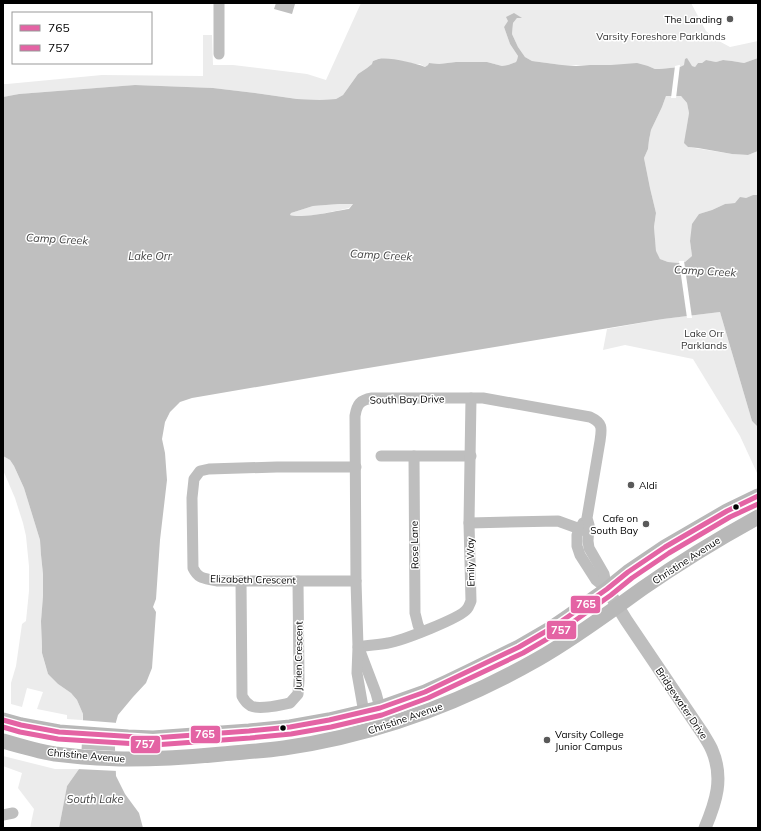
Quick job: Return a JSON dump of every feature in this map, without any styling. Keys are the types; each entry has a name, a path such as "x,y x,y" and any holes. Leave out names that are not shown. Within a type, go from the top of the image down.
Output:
{"main road":[{"name":"Christine Avenue","path":"3,720 44,730 71,734 153,738 271,730 364,713 425,692 519,647 550,629 665,547 727,511 758,496"},
{"name":"Christine Avenue","path":"3,741 40,751 70,756 126,759 198,756 270,750 337,738 376,728 459,699 519,669 557,648 705,547 758,517"},
{"path":"376,728 380,708"},
{"path":"364,713 376,728"}],"street":[{"path":"219,3 219,54"},
{"name":"Emily Way","path":"358,647 369,644 388,643 421,632 458,616 467,610 471,601 469,522 472,398"},
{"name":"South Bay Drive","path":"364,713 357,673 356,416 358,405 366,399 483,398 590,417 597,420 600,423 601,429 600,441 587,518 577,535 577,546 580,555 596,580 607,589"},
{"path":"381,456 470,456"},
{"name":"Rose Lane","path":"414,456 415,613 421,632"},
{"name":"Elizabeth Crescent","path":"356,467 209,469 200,471 194,479 192,498 193,568 196,574 201,578 241,581 356,581"},
{"name":"South Bay Drive","path":"587,518 590,525 588,541 589,548 604,574 607,589"},
{"path":"469,522 558,521 580,529"},
{"name":"Jurien Crescent","path":"241,581 242,696 245,702 252,706 261,708 290,703 298,694 298,581"},
{"name":"Bridgewater Drive","path":"607,589 703,734 712,750 716,762 718,784 717,794 705,828"},
{"name":"South Bay Drive","path":"358,647 376,693 380,708"}],"green space":[{"name":"Varsity Foreshore Parklands","path":"361,3 691,3 706,31 717,40 730,47 758,41 758,58 744,63 723,60 716,62 706,60 702,63 698,63 695,67 684,65 680,67 660,69 655,69 648,66 562,65 532,61 525,57 512,34 513,23 517,18 521,18 514,14 504,27 510,44 518,56 516,62 502,66 487,62 429,63 425,67 420,64 401,61 372,64 358,74 343,95 336,99 297,99 213,88 135,85 19,94 3,97 3,84 102,75 203,76 203,35 212,35 213,65 233,65 307,74 326,80"},
{"path":"666,96 681,96 687,103 689,113 686,131 688,147 748,155 758,151 758,195 753,195 735,203 725,204 699,214 690,241 692,256 685,262 679,263 668,262 660,259 656,252 654,227 656,213 644,158 648,149 651,130"},
{"path":"353,204 349,208 319,214 303,216 290,215 291,213 313,206"},
{"name":"Lake Orr Parklands","path":"720,312 752,421 758,427 758,475 740,436 693,359 625,345 603,350 607,329 663,319"},
{"path":"3,456 10,460 14,466 24,488 40,540 43,574 41,640 45,664 48,674 58,684 71,693 77,700 83,714 82,720 67,719 67,715 37,709 43,692 27,688 22,707 11,704 11,683 16,666 22,624 26,621 29,591 29,566 23,523 15,498 3,470"},
{"path":"3,756 55,769 79,769 67,786 59,828 30,828 34,809 18,788 22,773 3,766"}],"water":[{"path":"276,3 295,4 292,14 274,9"},
{"name":"Lake Orr","path":"514,13 522,18 517,18 513,23 512,34 525,57 532,61 576,66 637,63 655,69 660,69 680,67 684,65 685,59 687,58 692,66 695,67 698,63 702,63 706,60 716,62 723,60 744,63 758,58 758,151 748,155 688,147 684,143 689,113 687,103 681,96 666,96 651,130 648,149 644,158 656,213 654,227 656,251 660,259 668,262 685,262 692,256 690,241 692,224 699,214 725,204 735,203 740,197 746,198 753,195 758,195 758,427 752,421 720,312 663,319 356,370 192,398 180,402 170,412 165,422 162,439 165,453 167,480 160,540 156,599 153,607 156,612 152,668 146,683 118,715 116,722 116,776 125,794 139,813 143,828 59,828 67,786 81,764 83,714 77,700 71,693 58,684 48,674 42,653 41,621 43,574 40,540 24,488 14,466 10,460 3,456 3,97 19,94 135,85 213,88 297,99 336,99 343,95 358,74 372,64 373,61 378,59 409,62 425,67 429,63 487,62 502,66 516,62 518,56 510,44 504,27 508,21 506,17","holes":["353,204 349,209 327,213 302,216 290,215 291,213 313,206"]}],"pier":[{"path":"680,65 676,98 671,98 675,66"},
{"path":"679,261 684,261 692,318 687,318"},
{"path":"80,720 118,723 117,745 80,743"},
{"path":"79,749 117,751 118,771 77,769 79,764"}],"transit line":[{"name":"765","path":"3,720 59,732 153,738 290,727 329,720 380,708 425,692 519,647 569,616 628,572 665,547 727,511 758,496"},
{"name":"757","path":"3,727 20,732 58,739 154,745 291,734 331,727 382,715 428,698 523,653 573,622 632,578 669,553 730,517 758,504"}],"place":[{"name":"The Landing","path":"730,19"},
{"name":"Aldi","path":"631,485"},
{"name":"Cafe on South Bay","path":"646,524"},
{"name":"Varsity College Junior Campus","path":"547,740"}],"water label":[{"name":"Camp Creek","path":"57,239"},
{"name":"Camp Creek","path":"381,255"},
{"name":"Camp Creek","path":"705,271"},
{"name":"South Lake","path":"95,799"}]}
